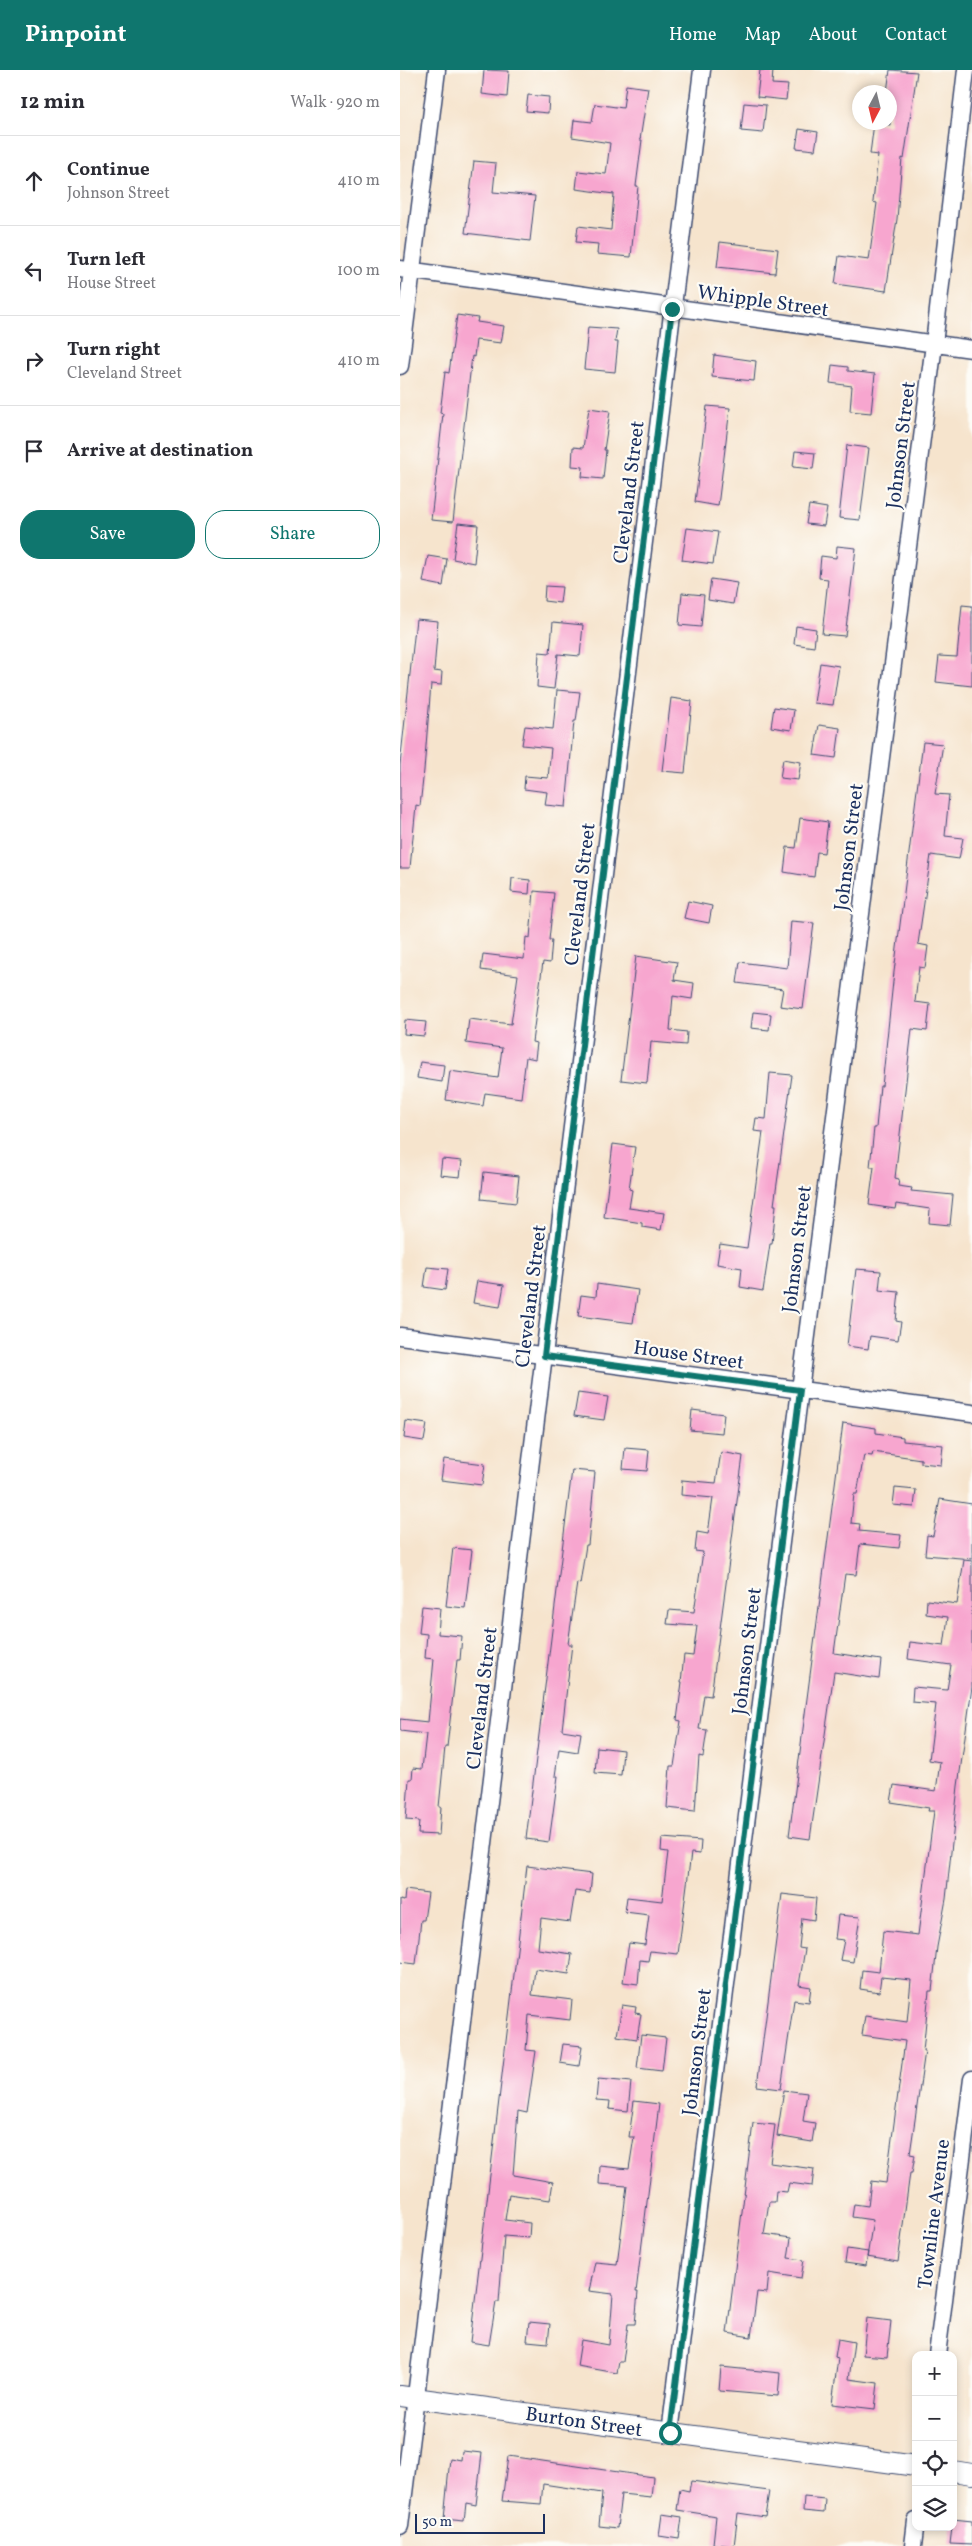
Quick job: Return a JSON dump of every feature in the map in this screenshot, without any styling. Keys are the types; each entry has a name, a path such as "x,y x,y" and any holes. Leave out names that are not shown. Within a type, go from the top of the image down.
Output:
{"street":[{"path":"400,366 406,270 437,70"},
{"name":"Cleveland Street","path":"400,2526 408,2397 544,1356 702,70"},
{"name":"Johnson Street","path":"670,2433 800,1390 934,344 966,70"},
{"name":"Whipple Street","path":"406,270 672,309 972,349"},
{"name":"House Street","path":"400,1336 972,1413"},
{"name":"Townline Avenue","path":"938,2351 967,2161 972,2079"},
{"name":"Burton Street","path":"408,2397 912,2465"},
{"path":"957,2472 972,2474"},
{"path":"913,2546 915,2531"}],"building":[{"path":"484,70 509,71 507,97 482,94"},
{"path":"760,70 773,70 772,84 788,85 786,100 757,97"},
{"path":"890,70 917,72 904,159 902,158 897,219 886,291 835,284 839,256 869,260 877,203 873,202 878,155 870,154 873,130 897,130 897,85 888,85"},
{"path":"626,85 648,88 640,140 642,140 636,186 638,186 631,257 597,254 598,244 576,242 578,226 611,230 614,194 576,189 578,171 606,174 610,143 572,137 574,120 592,122 595,104 623,108"},
{"path":"528,95 549,97 548,113 526,111"},
{"path":"744,103 766,105 763,133 741,131"},
{"path":"799,129 818,132 815,150 796,148"},
{"path":"474,161 496,163 493,192 535,196 530,241 465,233"},
{"path":"720,242 778,249 775,273 717,267"},
{"path":"457,315 478,318 477,322 504,326 501,343 476,340 474,357 472,356 453,522 431,520 443,414 440,413 445,372 449,373"},
{"path":"588,327 617,329 615,342 618,342 615,372 584,369"},
{"path":"714,355 756,361 754,381 712,377"},
{"path":"832,365 848,367 848,371 875,374 871,413 850,411 852,386 830,383"},
{"path":"707,406 730,408 718,506 695,502"},
{"path":"589,408 610,411 604,450 606,450 603,479 582,477 583,467 572,466 573,447 583,448"},
{"path":"847,445 869,448 860,520 839,518"},
{"path":"795,451 815,453 813,469 793,467"},
{"path":"809,505 827,508 824,526 806,524"},
{"path":"458,523 478,525 474,563 453,559"},
{"path":"687,528 718,532 713,564 682,560"},
{"path":"837,546 856,548 845,636 822,634 828,579 819,578 821,556 836,558"},
{"path":"428,556 447,559 443,586 423,582"},
{"path":"711,579 737,583 733,604 708,600"},
{"path":"545,586 562,587 560,603 544,601"},
{"path":"682,593 704,595 701,627 679,625"},
{"path":"962,605 972,606 972,686 936,682 939,656 957,657"},
{"path":"416,619 438,621 434,671 442,672 441,685 431,684 420,806 416,805 410,868 400,868 400,765"},
{"path":"553,622 583,625 580,656 558,654 554,689 537,687 539,652 550,653"},
{"path":"796,626 816,629 814,647 794,644"},
{"path":"820,663 839,666 833,705 814,703"},
{"path":"557,690 580,692 576,721 574,721 566,807 545,805 547,792 524,789 525,776 548,778 551,748 522,745 525,726 553,729"},
{"path":"671,698 692,701 685,773 662,771"},
{"path":"774,707 794,710 791,730 771,727"},
{"path":"819,725 840,728 836,758 814,755"},
{"path":"923,742 943,744 935,794 949,795 945,836 963,838 959,859 931,855 918,944 928,946 925,968 919,967 915,1002 930,1004 927,1031 912,1029 895,1178 899,1179 898,1186 912,1188 911,1191 953,1195 950,1225 929,1223 930,1209 896,1204 895,1209 869,1205 874,1167 870,1167 874,1128 876,1128 880,1086 882,1086 894,972"},
{"path":"783,759 801,762 798,780 780,778"},
{"path":"800,818 828,822 824,853 817,852 814,877 784,872 787,847 796,848"},
{"path":"512,878 530,880 529,894 511,892"},
{"path":"534,891 554,893 549,940 552,940 550,963 543,962 532,1042 537,1043 535,1059 526,1057 521,1098 485,1093 483,1106 446,1100 450,1071 498,1078 502,1048 466,1043 469,1019 511,1024 518,975 481,970 483,954 524,959 526,937 530,938"},
{"path":"688,901 712,906 709,923 684,918"},
{"path":"791,921 814,923 803,1009 780,1006 783,989 737,983 740,962 787,968"},
{"path":"636,956 677,962 674,980 694,983 692,999 673,996 670,1030 687,1032 686,1045 651,1042 647,1083 621,1080"},
{"path":"753,1012 771,1014 769,1030 751,1028"},
{"path":"405,1020 426,1022 424,1036 404,1034"},
{"path":"420,1062 444,1065 442,1082 417,1078"},
{"path":"770,1073 792,1075 774,1205 776,1205 772,1244 770,1244 763,1291 740,1287 742,1268 717,1264 720,1244 747,1248 763,1132 754,1131 756,1118 766,1119"},
{"path":"613,1144 635,1147 629,1189 632,1190 629,1208 664,1213 661,1230 642,1227 642,1223 604,1217"},
{"path":"442,1159 462,1161 460,1177 440,1175"},
{"path":"484,1172 519,1176 516,1203 481,1199"},
{"path":"427,1267 448,1269 445,1290 424,1287"},
{"path":"856,1269 881,1271 879,1290 899,1292 896,1321 901,1322 898,1340 870,1336 868,1349 847,1346"},
{"path":"477,1281 504,1285 500,1307 473,1303"},
{"path":"597,1284 638,1290 633,1323 578,1316 581,1295 596,1297"},
{"path":"578,1393 608,1397 604,1420 574,1416"},
{"path":"692,1410 724,1414 722,1433 690,1430"},
{"path":"406,1421 427,1424 424,1441 404,1438"},
{"path":"843,1423 876,1428 876,1433 903,1437 903,1441 943,1445 941,1465 921,1463 921,1459 873,1452 872,1456 864,1455 857,1494 854,1494 851,1523 860,1524 859,1531 901,1535 899,1548 860,1544 856,1575 845,1574 834,1653 881,1660 879,1679 834,1672 810,1839 789,1836"},
{"path":"625,1448 649,1450 647,1471 623,1469"},
{"path":"721,1452 743,1456 711,1696 704,1695 699,1729 707,1730 703,1757 699,1756 695,1811 667,1808 670,1766 674,1766 681,1721 677,1720 684,1655 693,1656 697,1626 667,1624 669,1610 694,1612 703,1552 695,1551 697,1532 708,1534 713,1498 681,1495 682,1480 716,1483"},
{"path":"444,1459 485,1464 482,1485 441,1480"},
{"path":"572,1470 595,1472 588,1545 586,1545 580,1584 577,1583 568,1644 572,1644 562,1730 581,1733 578,1752 559,1749 555,1776 558,1776 549,1842 526,1839"},
{"path":"895,1488 916,1490 914,1507 893,1505"},
{"path":"940,1499 972,1504 972,1559 925,1555 927,1535 933,1536"},
{"path":"453,1548 472,1550 465,1608 446,1606"},
{"path":"964,1560 972,1561 972,1687 958,1786 946,1899 937,1947 932,1991 929,1991 923,2051 925,2051 910,2154 915,2155 912,2173 910,2173 898,2262 867,2257 873,2220 852,2217 854,2204 868,2206 871,2181 886,2183 905,2041 862,2035 865,2016 907,2022 911,1980 881,1977 879,1992 860,1989 862,1970 879,1972 883,1931 918,1935 934,1811 928,1811 929,1808 891,1802 894,1785 936,1791 940,1762 929,1760 936,1704 912,1702 913,1687 947,1690 951,1665 908,1659 910,1642 944,1646 948,1617 926,1614 927,1600 957,1604"},
{"path":"422,1606 440,1608 438,1634 462,1636 460,1660 457,1660 447,1747 445,1747 439,1807 441,1807 439,1835 418,1834 419,1821 406,1820 409,1779 412,1779 413,1768 422,1769 426,1734 400,1731 400,1719 428,1722 434,1659 425,1658 427,1634 419,1633"},
{"path":"597,1747 623,1750 621,1775 595,1773"},
{"path":"662,1838 701,1841 700,1854 691,1853 678,1954 650,1951 648,1961 640,1960 638,1984 623,1982 629,1943 645,1945 649,1915 625,1912 627,1897 662,1901 668,1852 661,1851"},
{"path":"527,1866 592,1874 590,1893 575,1891 570,1922 541,1918 538,1949 572,1954 569,1974 535,1969 532,1995 572,2000 570,2020 529,2015 526,2050 536,2051 527,2113 518,2111 513,2175 553,2182 550,2200 509,2194 505,2220 530,2223 529,2238 504,2236 499,2302 496,2302 489,2345 470,2342"},
{"path":"405,1890 428,1893 424,1920 421,1920 416,1964 400,1962 400,1900 404,1901"},
{"path":"782,1894 816,1898 814,1920 802,1918 799,1948 805,1949 799,1985 811,1987 809,2002 794,2000 781,2089 757,2086"},
{"path":"838,1915 860,1917 853,1962 840,1960 844,1940 835,1939"},
{"path":"622,2005 636,2007 635,2013 641,2014 637,2039 617,2036"},
{"path":"641,2035 666,2038 662,2071 637,2068"},
{"path":"563,2044 582,2046 579,2066 560,2063"},
{"path":"598,2079 631,2082 628,2111 609,2109 610,2101 596,2100"},
{"path":"784,2090 807,2093 803,2121 815,2123 812,2142 777,2136"},
{"path":"634,2101 659,2104 636,2292 638,2292 635,2324 628,2324 623,2362 619,2362 617,2373 577,2366 581,2340 609,2345 613,2294 589,2291 595,2262 617,2264 627,2186 599,2184 600,2166 629,2169 634,2137 629,2137"},
{"path":"753,2123 775,2125 770,2163 814,2169 812,2186 789,2183 787,2192 776,2191 775,2202 769,2202 764,2234 791,2238 788,2258 804,2260 801,2278 769,2273 767,2293 757,2292 751,2337 727,2333"},
{"path":"847,2249 868,2252 866,2266 845,2263"},
{"path":"867,2318 891,2321 887,2357 863,2355"},
{"path":"529,2322 550,2324 548,2343 527,2341"},
{"path":"838,2339 854,2342 849,2379 878,2383 875,2409 832,2404 838,2358 835,2357"},
{"path":"721,2367 780,2373 778,2396 719,2391"},
{"path":"462,2451 482,2453 476,2505 466,2503 464,2521 444,2519 450,2458 461,2460"},
{"path":"508,2456 653,2477 651,2497 621,2494 617,2528 599,2526 602,2493 543,2484 541,2504 502,2501"},
{"path":"691,2481 769,2491 765,2517 738,2513 734,2546 713,2544 716,2516 677,2510 680,2489 689,2491"},
{"path":"804,2497 825,2499 824,2513 803,2511"},
{"path":"662,2514 682,2517 679,2539 659,2536"},
{"path":"957,2519 972,2521 972,2545 950,2544 952,2531 957,2531"}],"route":[{"path":"670,2433 800,1390 544,1356 672,309"}]}
